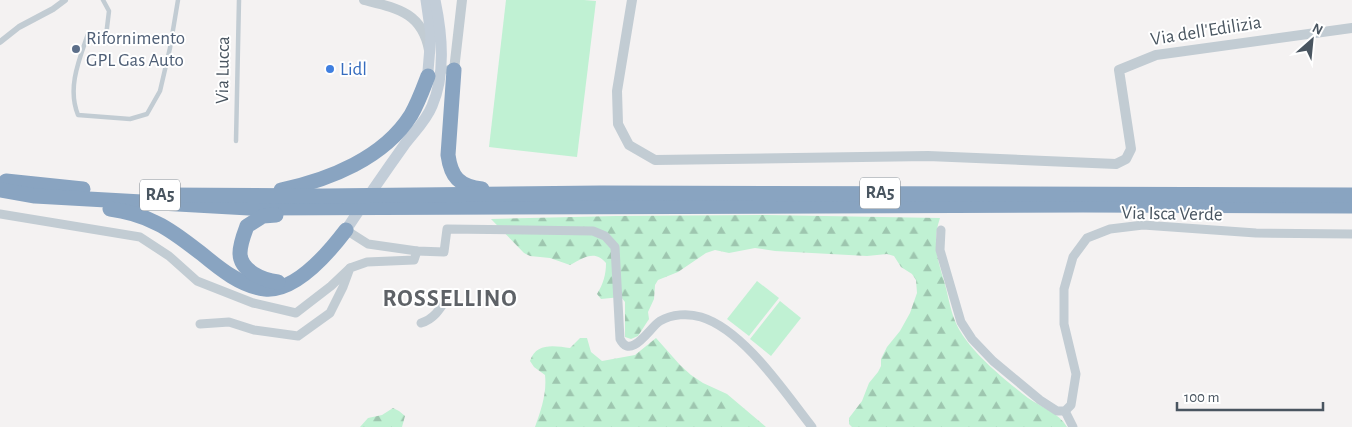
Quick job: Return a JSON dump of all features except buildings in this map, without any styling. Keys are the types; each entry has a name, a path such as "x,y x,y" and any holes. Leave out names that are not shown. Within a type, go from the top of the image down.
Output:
{"highway":[{"name":"RA5","path":"441,72 448,155 452,174 467,186 515,194"},
{"name":"RA5","path":"250,196 298,186 336,174 369,156 384,145 410,116 441,72"},
{"name":"RA5","path":"0,180 136,194 250,196 320,202 1352,206"},
{"name":"RA5","path":"0,190 35,196 196,206 294,208 320,202"},
{"name":"RA5","path":"407,201 515,194 1352,195"},
{"name":"RA5","path":"62,198 81,206 125,211 156,222 240,281 266,289 276,288 306,274 333,247 346,230"},
{"name":"RA5","path":"286,284 264,280 246,269 240,254 247,226 263,216 287,214 294,208"}],"main road":[{"path":"426,0 431,35 429,57 441,72"},
{"path":"346,230 409,139 441,72 440,35 435,0"}],"street":[{"path":"0,42 19,27 65,0"},
{"path":"364,0 395,8 414,20 420,26 427,41 429,57"},
{"path":"441,72 462,0"},
{"name":"Via dell'Edilizia","path":"632,0 617,91 618,124 629,145 655,160 928,156 1116,164 1126,158 1131,149 1119,70 1156,55 1352,28"},
{"path":"0,214 140,237 169,256 197,280 253,304 296,314 350,268 367,262 414,260 417,251"},
{"name":"Via Isca Verde","path":"1065,411 1072,405 1076,374 1064,324 1064,289 1073,257 1087,238 1110,229 1143,225 1256,233 1352,234"},
{"path":"346,230 368,244 417,251 444,252 447,229 593,231 606,236 615,247 620,339 624,344 630,346 637,344 659,321 672,316 701,317 719,325 740,342 760,362 812,427"},
{"path":"941,230 940,250 961,322 972,339 993,361 1040,400 1057,410 1065,411 1073,427"},
{"path":"200,324 229,322 254,330 298,336 330,313 350,268"},
{"path":"421,323 436,314 447,298"}],"lane":[{"path":"103,0 110,11 106,36 88,34 75,74 73,103 78,115 130,119 147,114 160,91 178,0"},
{"name":"Via Lucca","path":"236,141 239,0"}],"green space":[{"path":"506,0 596,1 577,157 489,147"},
{"path":"766,215 940,218 936,235 938,257 952,312 961,332 977,353 998,373 1028,398 1055,414 1067,427 852,427 849,424 849,418 862,401 869,383 878,372 881,366 881,359 910,313 917,293 916,280 912,274 901,267 894,256 887,254 867,256 775,251 755,248 729,253 715,250 706,253 678,272 658,280 655,285 654,299 648,312 649,319 638,336 631,339 625,337 625,302 621,297 601,299 597,294 605,272 606,263 602,259 598,256 589,256 570,265 550,258 530,256 524,253 491,219"},
{"path":"757,281 779,298 749,336 727,319"},
{"path":"780,301 801,318 771,356 750,339"},
{"path":"580,338 587,338 591,352 602,361 635,355 656,338 691,375 727,394 766,427 535,427 543,401 545,375 534,367 530,361 533,355 541,348 570,348"},
{"path":"393,408 405,416 402,427 360,427 368,418 382,415"}],"place":[{"name":"Rifornimento GPL Gas Auto","path":"76,49"},
{"name":"Lidl","path":"330,69"}],"district":[{"name":"ROSSELLINO","path":"450,299"}]}
